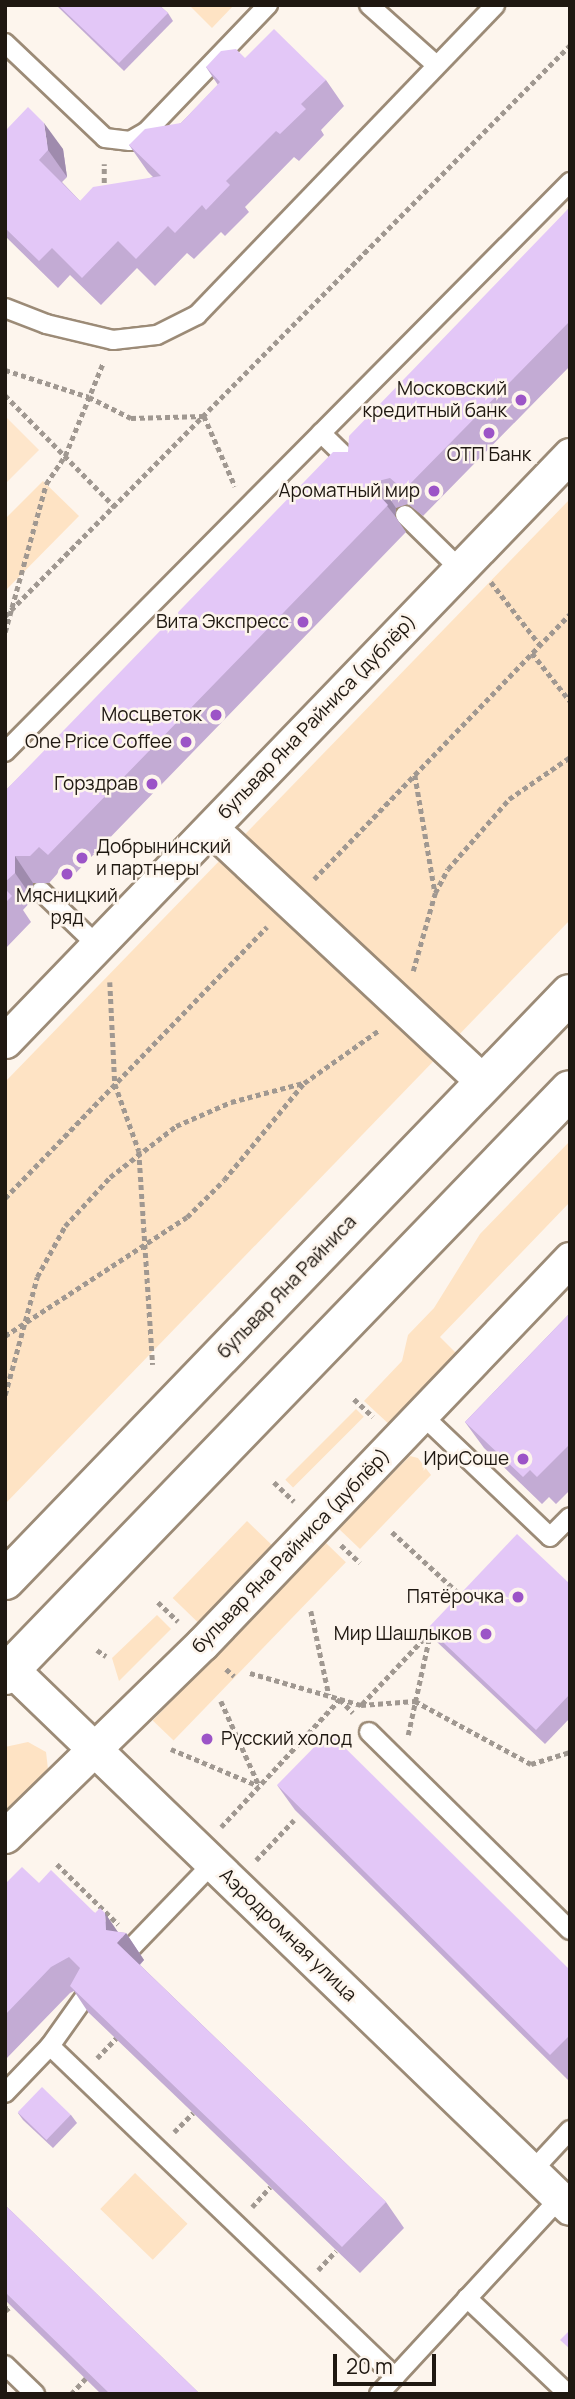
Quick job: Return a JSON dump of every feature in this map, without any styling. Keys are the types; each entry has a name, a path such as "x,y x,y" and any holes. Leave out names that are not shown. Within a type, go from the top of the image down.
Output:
{"main road":[{"name":"бульвар Яна Райниса","path":"5,1580 570,994"},
{"path":"7,1669 570,1090"}],"street":[{"name":"бульвар Яна Райниса (дублёр)","path":"5,1041 570,455"},
{"path":"211,828 484,1083"},
{"name":"бульвар Яна Райниса (дублёр)","path":"5,1836 97,1750 570,1259"},
{"name":"Аэродромная улица","path":"7,1669 97,1750 565,2203"}],"lane":[{"path":"5,43 105,138 130,141 147,131 268,5"},
{"path":"369,5 435,64"},
{"path":"5,308 46,324 113,340 157,335 197,315 435,64 495,5"},
{"path":"5,751 570,182"},
{"path":"321,433 359,470"},
{"path":"405,515 460,569"},
{"path":"41,891 97,945"},
{"path":"421,1414 550,1537 570,1517"},
{"path":"369,1732 570,1930"},
{"path":"134,1945 207,1856"},
{"path":"5,2093 50,2046 87,1994"},
{"path":"50,2046 394,2377"},
{"path":"532,2171 570,2130"},
{"path":"379,2394 467,2298 565,2203"},
{"path":"467,2298 568,2394"},
{"path":"5,2365 35,2394"}],"path":[{"path":"5,616 570,45"},
{"path":"104,199 105,138"},
{"path":"5,632 46,484 65,456 113,340"},
{"path":"5,370 89,397 131,418 204,416"},
{"path":"5,395 115,507"},
{"path":"204,416 245,509"},
{"path":"304,889 570,614"},
{"path":"532,653 570,701"},
{"path":"410,979 424,945 435,893 448,869 509,799 570,757"},
{"path":"415,775 435,893"},
{"path":"5,1198 275,919"},
{"path":"110,978 115,1084 139,1151 153,1365"},
{"path":"5,1336 187,1217 224,1180 304,1083 372,1038 385,1024"},
{"path":"5,1395 27,1322 37,1277 65,1226 139,1151 176,1126 230,1102 304,1083"},
{"path":"392,1532 464,1598"},
{"path":"456,1606 473,1589"},
{"path":"312,1611 329,1695"},
{"path":"361,1705 439,1623"},
{"path":"405,1767 415,1701 431,1631"},
{"path":"97,1650 106,1656"},
{"path":"250,1673 361,1705 415,1701 531,1764 570,1752"},
{"path":"207,1856 259,1786 340,1699"},
{"path":"221,1701 259,1786"},
{"path":"171,1749 259,1786"},
{"path":"57,1864 113,1919 134,1945"},
{"path":"108,1924 113,1919"},
{"path":"5,2311 11,2306"},
{"path":"71,2394 86,2378"}],"shaded area":[{"path":"189,5 234,5 212,28"},
{"path":"5,416 39,450 5,484"},
{"path":"43,481 79,516 5,591 5,519"},
{"path":"570,499 570,920 5,1504 5,1082"},
{"path":"570,1141 570,1202 440,1337 458,1355 391,1426 364,1401 402,1361 408,1335 434,1308 480,1234"},
{"path":"356,1409 364,1417 293,1487 285,1480"},
{"path":"410,1456 418,1458 431,1475 360,1549 338,1528"},
{"path":"247,1521 273,1546 199,1623 173,1598"},
{"path":"325,1542 346,1562 174,1741 153,1720"},
{"path":"157,1615 171,1629 119,1681 112,1658"},
{"path":"28,1742 46,1752 48,1769 5,1814 5,1747"},
{"path":"135,2173 188,2224 153,2260 100,2209"}],"building":[{"path":"58,5 159,5 168,13 119,63"},
{"path":"274,29 326,80 301,104 306,109 280,134 276,131 226,181 230,185 206,210 202,205 175,233 168,226 136,259 118,241 82,278 52,248 39,261 5,228 5,127 7,129 28,107 44,123 48,150 39,160 80,201 93,187 161,176 129,145 145,129 181,123 220,82 206,67 221,51 236,49 245,58"},
{"path":"570,207 570,321 404,490 390,478 378,481 376,492 388,505 48,855 39,847 30,856 15,856 15,873 5,882 5,791 333,452 348,452 349,436"},
{"path":"5,889 12,896 5,903"},
{"path":"570,1313 570,1444 537,1477 530,1470 523,1477 465,1422"},
{"path":"517,1534 570,1584 570,1694 536,1730 428,1628"},
{"path":"329,1732 570,1970 570,2035 550,2055 277,1785"},
{"path":"22,1867 39,1883 51,1870 95,1913 100,1908 105,1913 106,1930 126,1933 117,1943 386,2202 342,2247 70,1986 80,1968 69,1957 51,1967 5,2015 5,1884"},
{"path":"42,2087 71,2115 46,2140 18,2112"},
{"path":"5,2205 200,2394 110,2394 5,2292"},
{"path":"570,2330 570,2349 560,2340"}],"place":[{"name":"Московский кредитный банк","path":"521,400"},
{"name":"ОТП Банк","path":"489,433"},
{"name":"Ароматный мир","path":"434,491"},
{"name":"Вита Экспресс","path":"303,622"},
{"name":"Мосцветок","path":"216,715"},
{"name":"One Price Coffee","path":"186,742"},
{"name":"Горздрав","path":"152,784"},
{"name":"Добрынинский и партнеры","path":"82,858"},
{"name":"Мясницкий ряд","path":"67,874"},
{"name":"ИриСоше","path":"523,1459"},
{"name":"Пятёрочка","path":"518,1597"},
{"name":"Мир Шашлыков","path":"486,1634"},
{"name":"Русский холод","path":"207,1739"}]}
